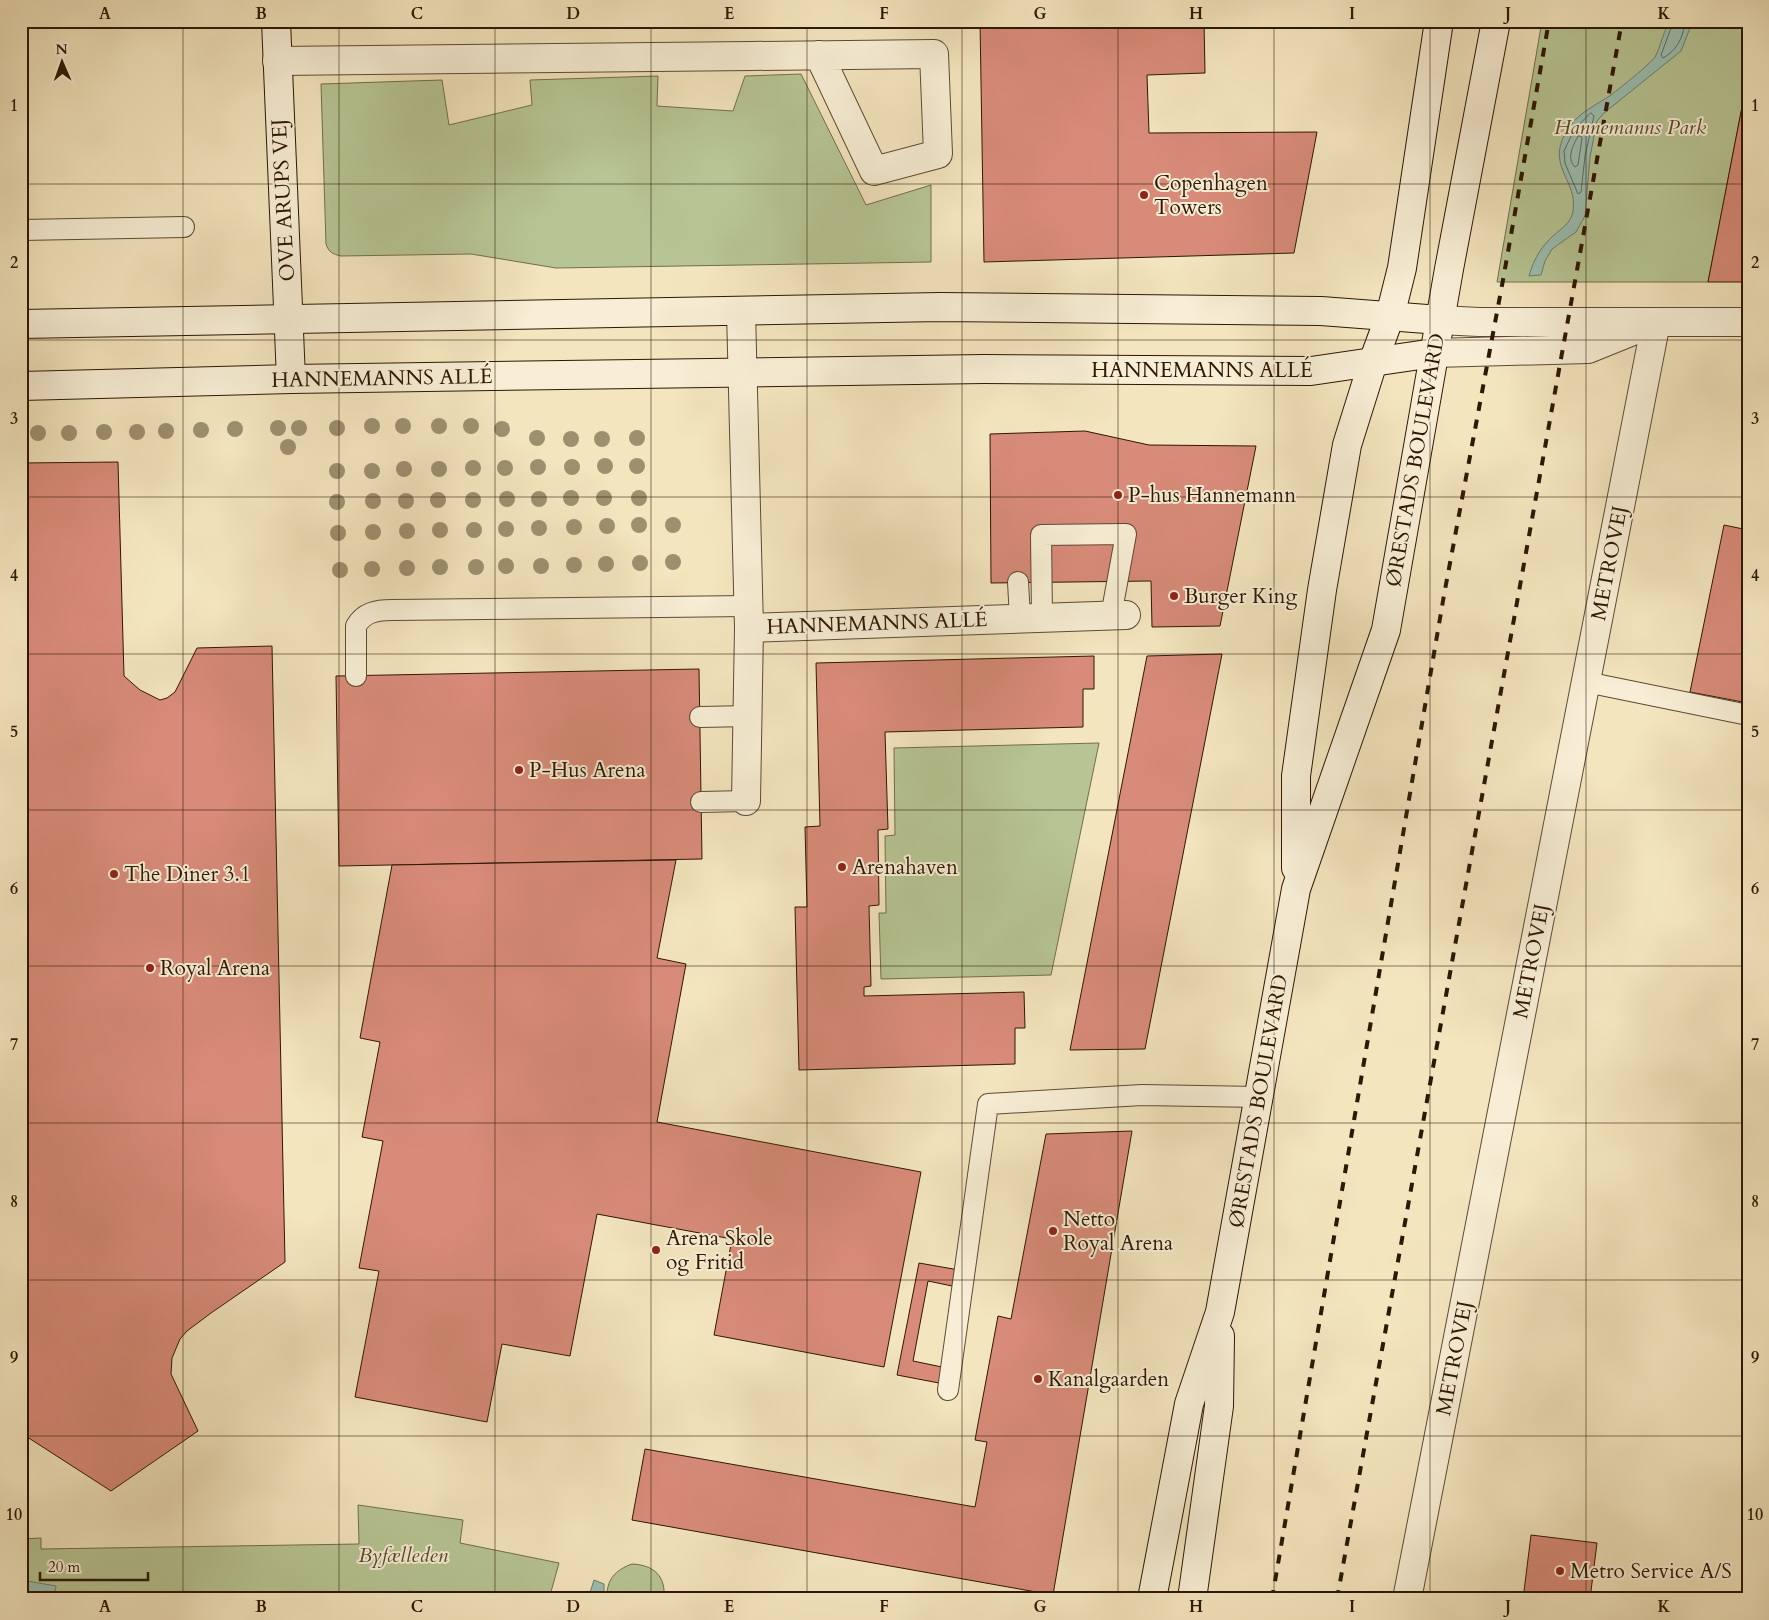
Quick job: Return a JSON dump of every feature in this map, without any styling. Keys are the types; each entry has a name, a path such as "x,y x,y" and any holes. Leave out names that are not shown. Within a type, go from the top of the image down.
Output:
{"street":[{"name":"OVE ARUPS VEJ","path":"276,21 291,379"},
{"name":"ØRESTADS BOULEVARD","path":"1296,889 1296,776 1322,590 1347,445 1373,362 1390,316 1402,268 1439,21"},
{"name":"ØRESTADS BOULEVARD","path":"1152,1599 1189,1404 1220,1312 1296,889 1386,630 1434,353 1496,21"},
{"path":"277,61 818,55 934,54 938,154 874,171 818,55"},
{"name":"HANNEMANNS ALLÉ","path":"21,324 940,307 1321,311 1479,322 1748,322"},
{"name":"HANNEMANNS ALLÉ","path":"740,311 748,617 749,716 746,801"},
{"name":"HANNEMANNS ALLÉ","path":"21,386 291,379 984,369 1311,372 1434,353 1588,349 1656,322"},
{"name":"METROVEJ","path":"1407,1599 1656,322"},
{"name":"HANNEMANNS ALLÉ","path":"748,617 1031,618 1118,616"},
{"name":"ØRESTADS BOULEVARD","path":"1192,1599 1219,1406 1220,1312"}],"lane":[{"path":"21,230 184,227"},
{"path":"1031,618 1041,535 1126,534 1118,616"},
{"path":"1018,582 1031,618"},
{"name":"HANNEMANNS ALLÉ","path":"356,676 356,626 360,619 374,612 392,610 748,617"},
{"path":"1586,682 1748,715"},
{"path":"700,717 749,716"},
{"path":"701,802 746,801"},
{"path":"948,1390 988,1104 1142,1095 1259,1097"}],"green space":[{"name":"Hannemanns Park","path":"1542,21 1748,21 1748,76 1708,282 1497,282"},
{"path":"801,74 866,205 931,185 931,262 556,268 471,254 341,256 332,253 326,244 321,84 442,80 449,125 532,105 530,80 658,76 657,106 733,111 745,76"},
{"path":"1099,743 1051,975 881,979 879,913 886,913 885,836 895,835 894,748"},
{"name":"Byfælleden","path":"358,1505 463,1520 460,1543 559,1563 549,1599 21,1599 21,1539 41,1538 41,1549 359,1544"},
{"path":"632,1564 647,1567 657,1573 663,1584 664,1599 607,1599 610,1581 621,1569"}],"water":[{"path":"1666,21 1689,21 1690,28 1681,51 1604,113 1597,121 1590,157 1585,216 1576,232 1552,249 1545,261 1541,275 1529,276 1534,261 1542,248 1567,224 1572,216 1573,200 1571,189 1560,162 1559,152 1562,140 1569,127 1583,113 1611,95 1652,61 1666,28"},
{"path":"21,1580 56,1586 54,1598 58,1599 48,1599 48,1595 21,1590"},
{"path":"594,1580 604,1584 604,1599 588,1599"},
{"path":"409,1591 453,1599 407,1599"}],"building":[{"name":"Copenhagen Towers","path":"980,21 1204,21 1205,73 1147,75 1149,133 1317,132 1294,253 984,262"},
{"path":"1748,76 1748,282 1708,282"},
{"name":"P-hus Hannemann","path":"1085,431 1149,445 1256,446 1220,626 1152,627 1151,581 991,583 990,434"},
{"name":"Royal Arena","path":"118,462 124,676 140,690 160,700 167,698 175,692 197,648 272,646 285,1262 211,1313 187,1331 180,1339 172,1358 171,1374 198,1431 111,1491 21,1433 21,463"},
{"path":"1724,525 1748,530 1748,703 1690,692"},
{"path":"1222,654 1145,1049 1070,1050 1147,656"},
{"name":"Arenahaven","path":"1094,656 1094,689 1083,689 1083,727 885,732 888,829 878,830 879,905 869,906 871,986 864,987 864,996 1024,992 1025,1028 1015,1028 1015,1064 799,1070 795,907 807,907 805,827 820,826 816,663"},
{"name":"P-Hus Arena","path":"699,669 702,859 339,866 336,676"},
{"name":"Arena Skole og Fritid","path":"676,860 657,958 686,964 657,1122 921,1172 884,1367 714,1335 732,1239 597,1214 570,1356 502,1344 487,1422 355,1397 379,1271 359,1268 383,1141 362,1137 380,1042 360,1038 392,865"},
{"name":"Kanalgaarden","path":"1132,1131 1053,1595 632,1520 645,1449 975,1507 987,1442 975,1440 998,1316 1011,1319 1046,1134"},
{"path":"919,1263 959,1270 957,1287 928,1281 913,1361 942,1367 939,1383 897,1375"},
{"name":"Metro Service A/S","path":"1531,1535 1597,1543 1590,1599 1523,1599"}],"railway":[{"path":"1272,1599 1444,595 1549,21"},
{"path":"1337,1599 1622,21"}],"place":[{"name":"Copenhagen Towers","path":"1144,195"},
{"name":"P-hus Hannemann","path":"1118,495"},
{"name":"Burger King","path":"1174,596"},
{"name":"P-Hus Arena","path":"519,770"},
{"name":"Arenahaven","path":"842,867"},
{"name":"The Diner 3.1","path":"114,874"},
{"name":"Royal Arena","path":"150,968"},
{"name":"Netto Royal Arena","path":"1053,1231"},
{"name":"Arena Skole og Fritid","path":"656,1250"},
{"name":"Kanalgaarden","path":"1038,1379"},
{"name":"Metro Service A/S","path":"1560,1571"}]}
